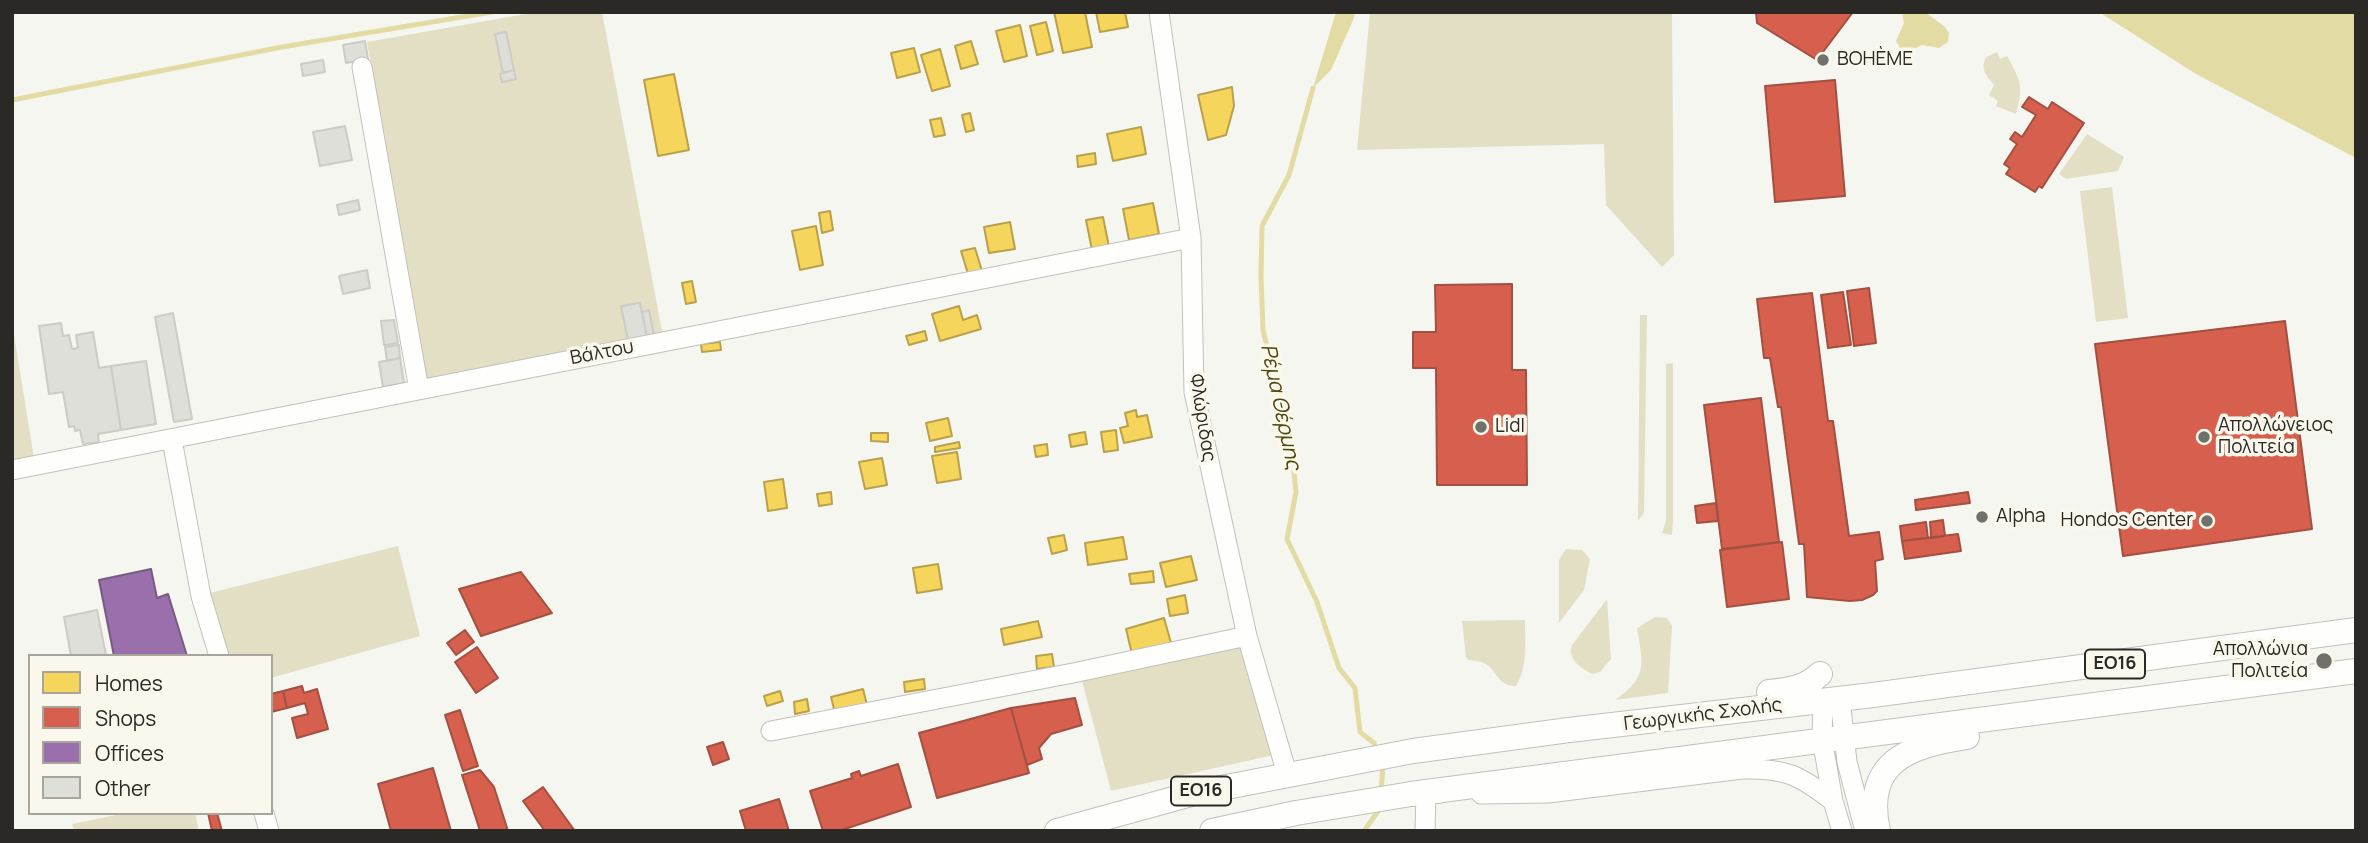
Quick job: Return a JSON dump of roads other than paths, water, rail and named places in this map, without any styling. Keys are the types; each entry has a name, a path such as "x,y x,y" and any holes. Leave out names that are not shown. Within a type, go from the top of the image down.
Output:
{"main road":[{"name":"Γεωργικής Σχολής","path":"1212,831 1324,808 1419,794 1834,719 1873,695 2356,630"},
{"name":"Γεωργικής Σχολής","path":"1056,831 1195,793 1287,774 1413,751 1569,730 1674,719 1834,719 2189,693 2356,671"},
{"path":"1674,719 1738,696 1799,688 1811,683 1820,674"},
{"path":"1878,831 1874,810 1878,785 1891,766 1917,748 1936,742 2110,717 2189,693"}],"street":[{"name":"Φλώριδας","path":"1160,12 1191,237 1194,392 1247,636 1287,774"},
{"path":"362,67 419,390"},
{"name":"Βάλτου","path":"12,470 1191,237"},
{"path":"172,440 201,596 218,654"},
{"path":"771,732 1247,636"},
{"path":"1834,719 1833,802 1842,831"},
{"path":"1834,719 1865,831"},
{"path":"1425,831 1419,794 1548,793 1742,769 1771,768 1796,775 1833,802"}],"waterway":[{"path":"12,100 282,47 492,12"},
{"name":"Ρέμα Θέρμης","path":"1313,88 1289,175 1262,226 1263,330 1280,399 1282,440 1293,463 1296,492 1287,539 1317,602 1339,668 1355,688 1360,732 1374,743 1378,752"},
{"name":"Ρέμα Θέρμης","path":"1381,793 1383,765"},
{"name":"Ρέμα Θέρμης","path":"1364,831 1380,806"}],"place":[{"name":"BOHÈME","path":"1823,60"},
{"name":"Lidl","path":"1481,427"},
{"name":"Απολλώνειος Πολιτεία","path":"2204,437"},
{"name":"Alpha","path":"1982,517"},
{"name":"Hondos Center","path":"2207,521"},
{"name":"Απολλώνια Πολιτεία","path":"2324,661"}]}
